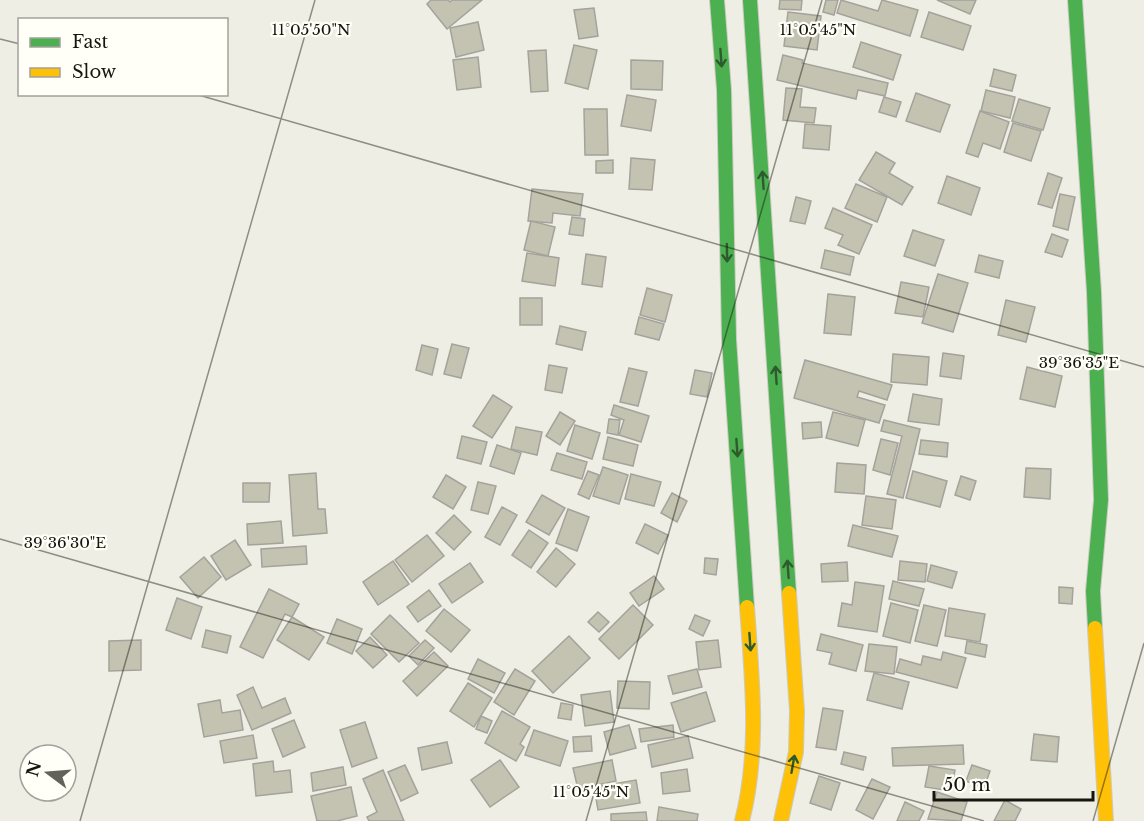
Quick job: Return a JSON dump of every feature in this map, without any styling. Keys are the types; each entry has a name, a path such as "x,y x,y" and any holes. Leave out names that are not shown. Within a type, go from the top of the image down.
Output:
{"street":[{"path":"717,0 724,90 729,339 754,716 753,758 748,801 742,821"},
{"path":"750,0 797,711 796,752 781,821"},
{"path":"1075,0 1094,292 1101,500 1094,591 1106,821"}],"building":[{"path":"431,0 450,2 452,0 482,0 447,29 427,4"},
{"path":"780,0 802,0 801,10 779,9"},
{"path":"826,0 838,0 834,15 823,12"},
{"path":"841,0 878,11 882,0 918,10 910,36 837,13"},
{"path":"937,0 976,0 970,14"},
{"path":"594,8 598,36 579,39 574,10"},
{"path":"788,12 821,16 817,50 784,46"},
{"path":"929,12 971,26 963,50 921,37"},
{"path":"478,22 484,50 456,57 450,28"},
{"path":"861,42 901,55 893,80 853,67"},
{"path":"574,45 597,50 588,89 565,83"},
{"path":"546,50 548,91 531,92 528,51"},
{"path":"783,55 803,60 802,63 888,83 885,96 858,90 856,99 777,80"},
{"path":"478,57 481,87 457,90 453,60"},
{"path":"631,60 663,61 662,90 631,89"},
{"path":"994,69 1016,75 1012,91 990,86"},
{"path":"786,88 802,89 800,107 816,108 814,123 783,120"},
{"path":"986,90 1015,97 1010,118 981,111"},
{"path":"916,93 950,105 940,132 906,121"},
{"path":"627,95 656,100 651,131 621,126"},
{"path":"884,97 901,102 896,117 879,112"},
{"path":"1019,99 1050,108 1043,130 1012,121"},
{"path":"584,109 607,109 608,155 585,155"},
{"path":"980,111 1009,122 1000,149 983,143 978,157 966,153"},
{"path":"1013,123 1041,131 1031,161 1004,152"},
{"path":"805,124 831,126 829,150 803,148"},
{"path":"876,152 895,163 889,173 913,187 902,205 859,180"},
{"path":"631,158 655,160 652,190 629,189"},
{"path":"613,160 613,173 596,173 596,161"},
{"path":"1048,173 1062,178 1052,208 1038,204"},
{"path":"947,176 980,188 971,215 938,203"},
{"path":"856,184 887,197 877,222 845,208"},
{"path":"532,189 583,194 580,216 553,213 552,223 528,221"},
{"path":"1060,194 1075,197 1068,230 1053,226"},
{"path":"796,197 811,201 805,224 790,221"},
{"path":"833,208 872,225 859,254 838,245 843,235 825,228"},
{"path":"572,217 585,219 583,236 569,234"},
{"path":"531,221 555,227 548,256 524,250"},
{"path":"913,230 944,240 935,266 904,256"},
{"path":"1052,234 1068,240 1062,257 1045,252"},
{"path":"825,250 854,257 850,275 821,268"},
{"path":"527,253 559,258 555,286 522,281"},
{"path":"586,254 606,257 602,287 582,284"},
{"path":"979,255 1003,261 999,278 975,272"},
{"path":"938,274 968,283 953,332 922,323"},
{"path":"901,282 929,287 923,317 895,313"},
{"path":"647,288 672,295 665,322 640,315"},
{"path":"828,294 855,297 851,335 824,333"},
{"path":"520,298 542,298 542,325 520,325"},
{"path":"1006,300 1035,307 1026,342 998,335"},
{"path":"639,317 664,324 659,340 635,334"},
{"path":"560,326 586,332 582,350 556,344"},
{"path":"452,344 469,348 461,378 444,374"},
{"path":"422,345 438,349 432,375 416,370"},
{"path":"943,353 964,356 961,379 940,376"},
{"path":"893,354 929,357 927,385 891,382"},
{"path":"805,360 892,385 887,400 859,391 857,397 885,405 879,423 794,398"},
{"path":"549,365 567,368 562,393 545,390"},
{"path":"1027,367 1062,376 1055,407 1020,399"},
{"path":"629,368 647,372 638,406 620,402"},
{"path":"695,370 712,373 707,397 690,394"},
{"path":"913,394 942,399 939,425 908,421"},
{"path":"493,395 512,407 492,438 473,426"},
{"path":"614,405 649,416 641,442 619,435 624,420 611,415"},
{"path":"560,412 575,421 560,445 546,436"},
{"path":"833,412 865,420 858,446 826,438"},
{"path":"609,419 620,420 618,435 607,433"},
{"path":"884,420 920,429 903,498 887,494 902,436 881,431"},
{"path":"821,422 822,437 803,439 802,423"},
{"path":"575,425 600,433 592,459 567,451"},
{"path":"516,427 542,432 537,455 511,449"},
{"path":"462,436 487,442 481,464 457,458"},
{"path":"608,437 638,445 633,466 603,459"},
{"path":"881,439 898,443 890,475 873,470"},
{"path":"921,440 948,443 947,457 919,454"},
{"path":"497,445 521,453 514,474 490,466"},
{"path":"557,453 587,462 582,479 551,470"},
{"path":"837,463 866,465 864,494 835,492"},
{"path":"603,467 628,475 619,504 593,496"},
{"path":"1026,468 1051,469 1050,499 1024,497"},
{"path":"588,471 599,475 589,499 578,494"},
{"path":"913,471 947,481 940,507 906,498"},
{"path":"316,473 318,509 325,509 327,533 293,536 289,475"},
{"path":"631,474 661,482 654,506 625,499"},
{"path":"446,475 466,487 453,509 433,497"},
{"path":"961,476 976,481 970,500 955,495"},
{"path":"478,482 496,486 488,514 471,510"},
{"path":"243,483 270,483 269,502 243,502"},
{"path":"672,493 687,501 677,522 661,513"},
{"path":"542,495 565,508 549,535 526,522"},
{"path":"866,496 896,500 892,529 862,525"},
{"path":"502,507 517,515 500,545 485,537"},
{"path":"568,509 589,517 577,551 556,543"},
{"path":"454,515 471,532 454,550 436,533"},
{"path":"281,521 283,543 248,545 247,524"},
{"path":"645,524 668,535 658,554 636,543"},
{"path":"853,525 898,536 892,557 848,546"},
{"path":"529,530 548,543 531,568 512,555"},
{"path":"427,535 444,556 412,582 395,560"},
{"path":"235,540 251,565 226,580 211,556"},
{"path":"306,546 307,564 262,567 261,549"},
{"path":"556,548 575,564 556,587 537,572"},
{"path":"204,557 221,577 198,598 180,577"},
{"path":"705,558 718,559 716,575 704,573"},
{"path":"393,561 409,584 378,605 363,582"},
{"path":"900,561 927,564 925,582 898,580"},
{"path":"847,562 848,581 822,582 821,564"},
{"path":"470,563 483,582 452,603 439,584"},
{"path":"931,565 957,572 952,588 927,581"},
{"path":"654,576 664,589 639,606 630,593"},
{"path":"893,581 924,589 919,606 889,599"},
{"path":"855,582 884,586 877,632 838,626 842,603 852,605"},
{"path":"1059,587 1073,588 1072,604 1059,603"},
{"path":"269,589 299,604 292,617 285,614 263,658 240,647"},
{"path":"429,590 441,606 418,622 407,607"},
{"path":"177,598 202,607 191,639 166,630"},
{"path":"891,603 918,610 910,643 883,636"},
{"path":"633,605 653,625 619,659 599,639"},
{"path":"924,605 946,610 937,646 915,641"},
{"path":"949,608 985,614 980,642 945,636"},
{"path":"444,609 470,630 451,652 426,631"},
{"path":"598,612 609,622 599,632 588,622"},
{"path":"390,615 419,643 399,662 371,634"},
{"path":"695,615 710,621 703,636 689,629"},
{"path":"292,617 324,637 309,660 277,640"},
{"path":"337,619 362,629 352,654 327,643"},
{"path":"206,630 231,636 227,653 202,647"},
{"path":"821,634 863,645 856,671 829,664 832,653 817,650"},
{"path":"569,636 590,658 553,693 532,671"},
{"path":"370,637 387,655 373,668 356,651"},
{"path":"141,640 141,670 109,671 109,641"},
{"path":"425,640 434,648 418,665 409,656"},
{"path":"718,640 721,667 699,670 696,642"},
{"path":"967,641 987,645 985,657 965,653"},
{"path":"869,644 897,647 894,674 865,671"},
{"path":"434,652 448,666 417,696 403,681"},
{"path":"943,652 966,658 957,688 896,672 900,659 921,665 923,656 941,660"},
{"path":"478,659 505,673 494,693 468,679"},
{"path":"515,669 535,681 514,715 494,702"},
{"path":"697,669 702,687 673,694 668,676"},
{"path":"874,673 909,682 902,709 867,700"},
{"path":"618,681 650,682 649,709 617,708"},
{"path":"468,683 492,698 474,727 450,711"},
{"path":"253,687 262,708 285,698 291,713 252,730 237,695"},
{"path":"610,691 614,722 585,726 581,695"},
{"path":"706,692 715,721 681,732 671,703"},
{"path":"220,700 222,713 240,710 243,730 204,737 198,704"},
{"path":"561,703 573,705 571,720 558,718"},
{"path":"823,708 843,711 836,750 816,747"},
{"path":"502,711 530,727 520,744 524,747 516,761 485,743"},
{"path":"481,716 492,721 487,733 476,729"},
{"path":"294,720 305,747 283,757 272,729"},
{"path":"365,722 377,758 352,767 340,730"},
{"path":"629,725 636,748 610,755 604,732"},
{"path":"673,725 674,737 641,742 639,729"},
{"path":"534,730 568,741 560,766 525,755"},
{"path":"1034,734 1059,737 1057,762 1031,760"},
{"path":"253,735 257,758 224,763 220,741"},
{"path":"591,736 592,751 574,752 573,737"},
{"path":"688,736 693,758 652,767 648,745"},
{"path":"447,742 452,763 422,770 418,748"},
{"path":"963,745 964,764 893,766 892,748"},
{"path":"844,752 866,757 863,770 841,764"},
{"path":"500,760 519,787 490,807 471,780"},
{"path":"612,760 616,781 578,789 573,768"},
{"path":"273,761 274,772 290,770 292,792 256,796 253,764"},
{"path":"405,765 418,793 401,801 388,772"},
{"path":"972,765 990,771 984,788 966,781"},
{"path":"929,766 955,770 951,791 925,787"},
{"path":"343,767 346,785 313,791 311,773"},
{"path":"687,769 690,791 663,794 661,773"},
{"path":"383,770 404,821 369,821 367,817 377,812 363,779"},
{"path":"819,776 840,783 831,810 810,803"},
{"path":"872,779 890,787 873,819 856,810"},
{"path":"636,780 640,803 598,810 594,787"},
{"path":"351,787 357,816 337,821 317,821 311,796"},
{"path":"937,792 967,802 961,821 928,819"},
{"path":"1005,800 1021,809 1015,821 994,821"},
{"path":"905,802 924,811 919,821 897,821"},
{"path":"659,807 698,814 697,821 657,821"},
{"path":"646,812 647,821 611,821 611,814"}],"traffic: fast":[{"path":"717,0 724,90 729,339 747,607"},
{"path":"750,0 789,593"},
{"path":"1075,0 1094,292 1101,500 1093,591 1095,628"}],"traffic: slow":[{"path":"781,821 796,752 797,711 789,593"},
{"path":"742,821 748,794 753,741 747,607"},
{"path":"1095,628 1106,821"}]}
